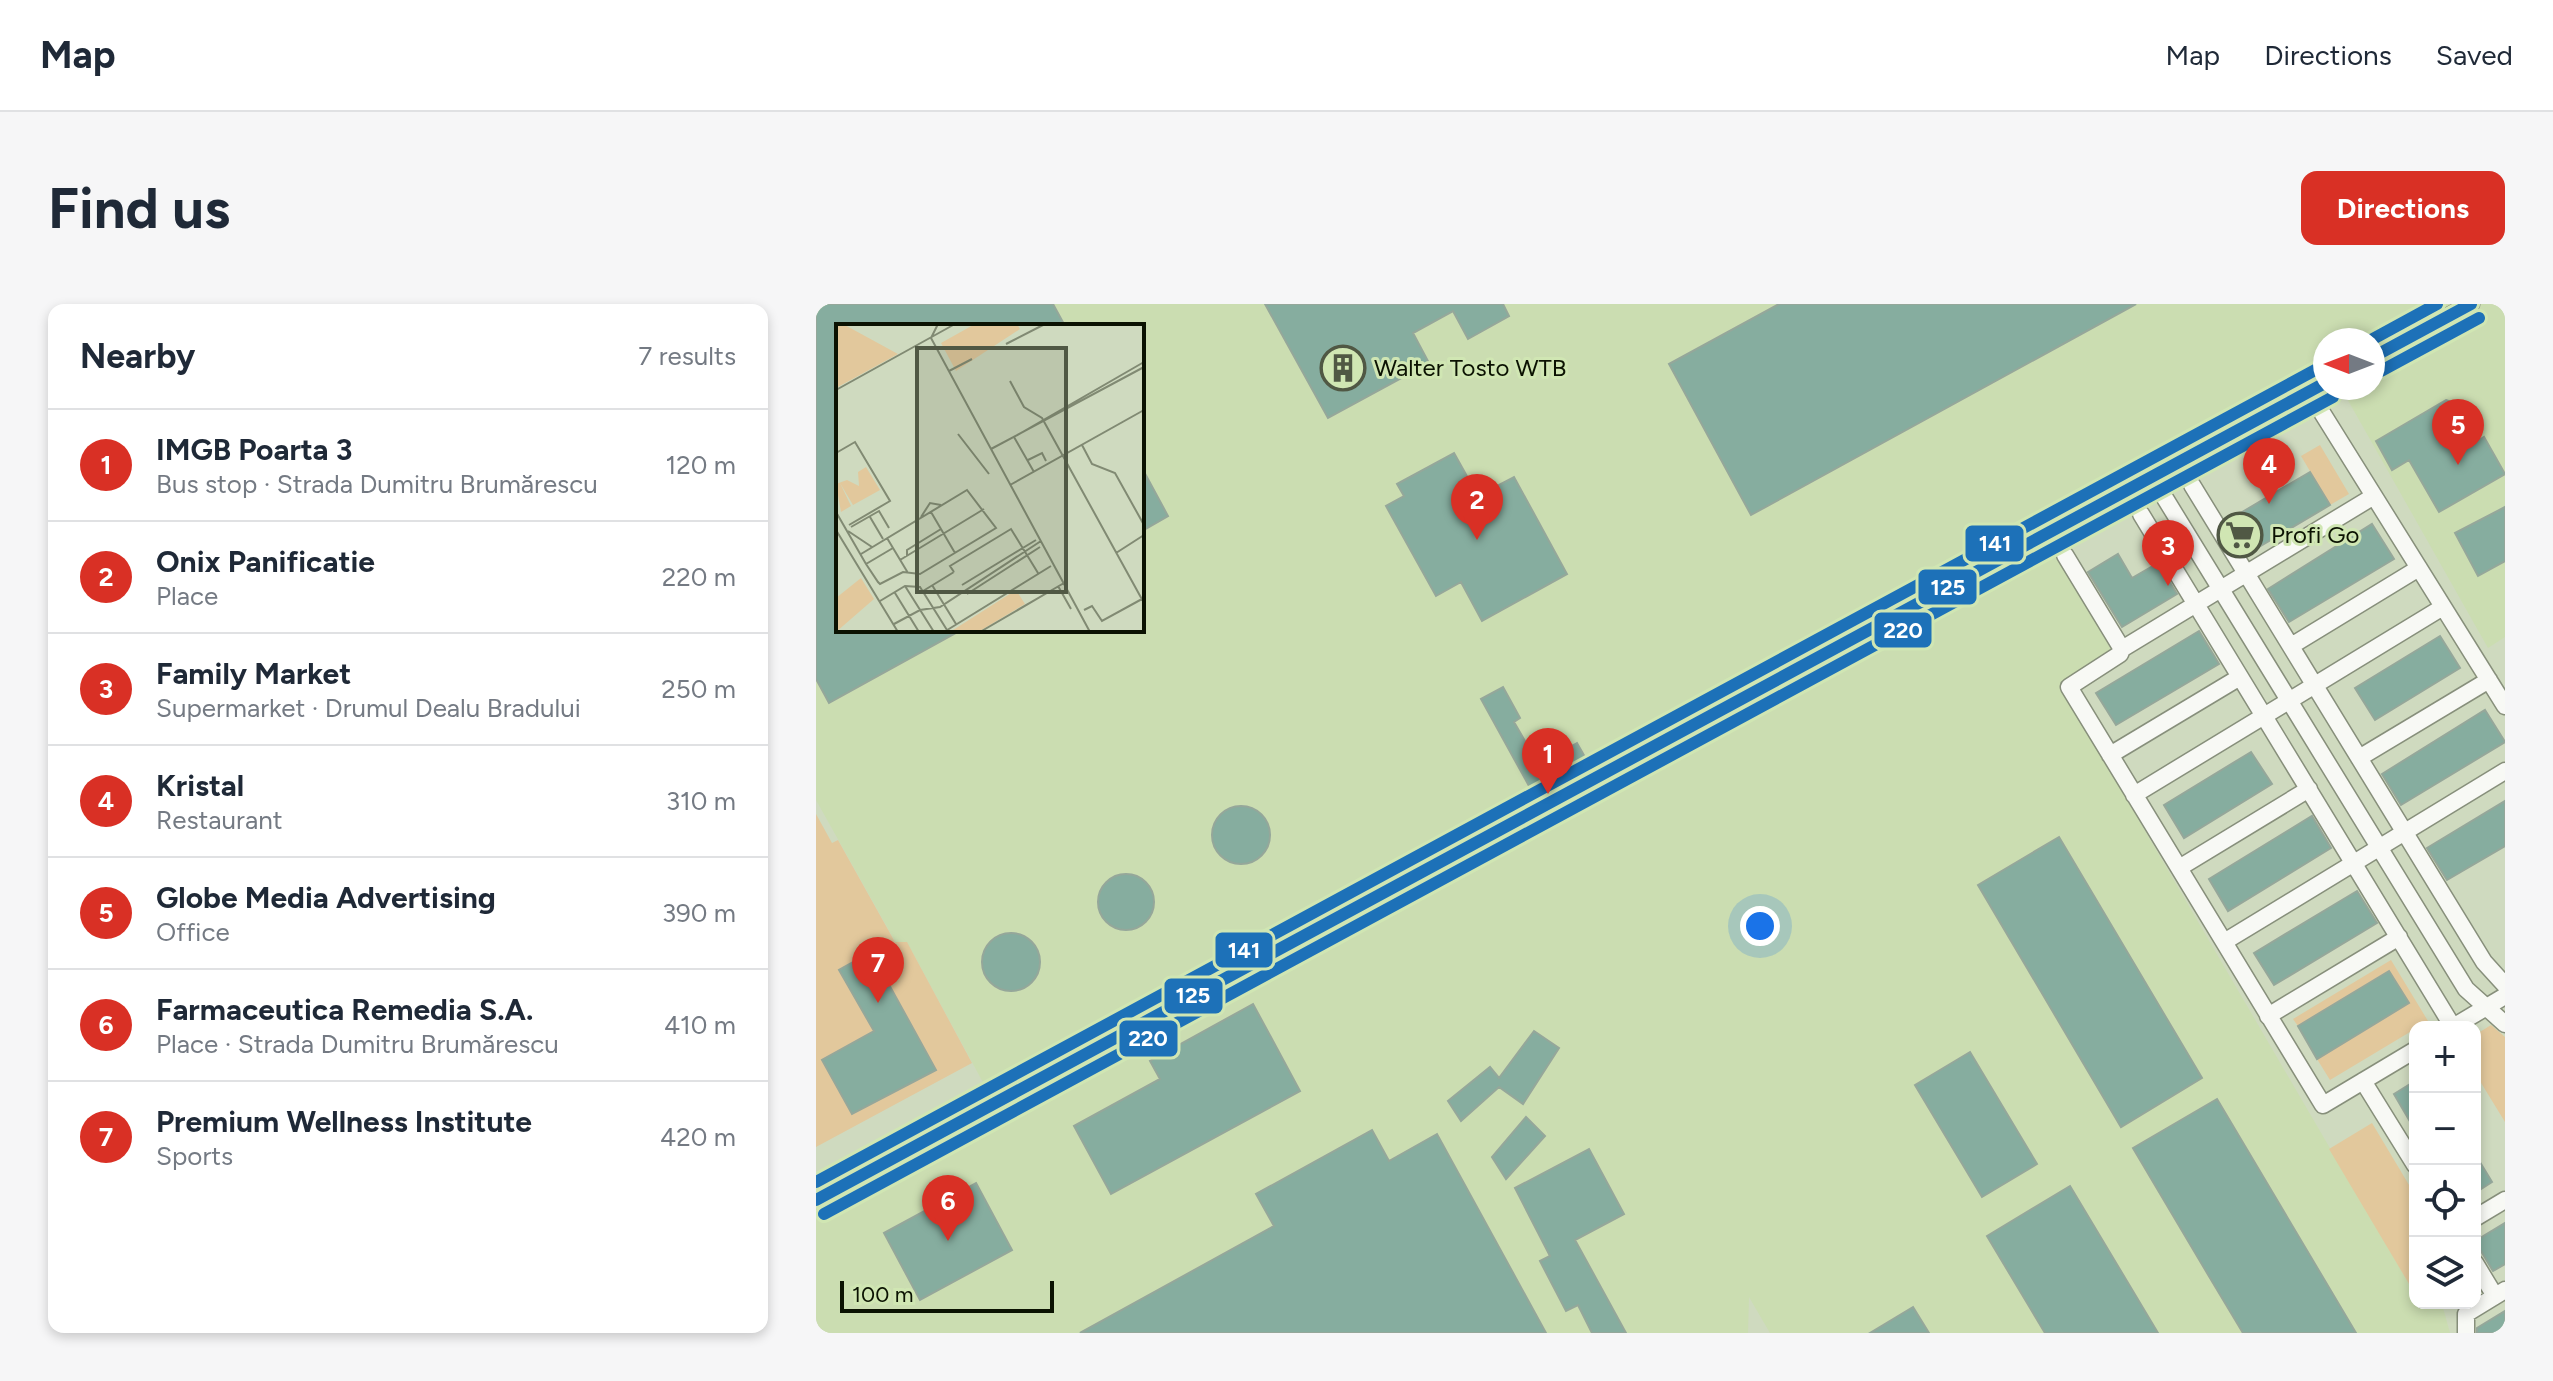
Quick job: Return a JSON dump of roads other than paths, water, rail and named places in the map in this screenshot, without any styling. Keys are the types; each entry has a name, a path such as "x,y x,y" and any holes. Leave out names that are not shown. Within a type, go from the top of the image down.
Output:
{"street":[{"path":"2385,351 2471,304"},
{"path":"816,1200 2313,390"},
{"path":"2321,411 2505,706"},
{"path":"2152,477 2466,989 2505,1024"},
{"path":"2192,485 2484,962 2505,985"},
{"path":"2374,496 2122,649 2120,654 2069,687 2323,1105 2409,1054"},
{"path":"2141,514 2453,1027 2505,996"},
{"path":"2065,555 2122,649"},
{"path":"2291,646 2419,568"},
{"path":"2134,795 2443,607"},
{"path":"2110,755 2240,677"},
{"path":"2359,758 2489,680"},
{"path":"2224,942 2505,771"},
{"path":"2179,868 2309,789"},
{"path":"2268,1016 2399,937"},
{"path":"2363,1081 2409,1155"},
{"path":"2481,1214 2505,1200"},
{"path":"2466,1333 2466,1314 2500,1293 2481,1270"}],"place":[{"name":"Walter Tosto WTB","path":"1343,368"},
{"name":"Globe Media Advertising","path":"2458,465"},
{"name":"Kristal","path":"2269,504"},
{"name":"Profi Go","path":"2240,535"},
{"name":"Onix Panificatie","path":"1477,540"},
{"name":"Family Market","path":"2168,586"},
{"name":"IMGB Poarta 3","path":"1548,794"},
{"name":"Premium Wellness Institute","path":"878,1003"},
{"name":"Farmaceutica Remedia S.A.","path":"948,1241"}]}
